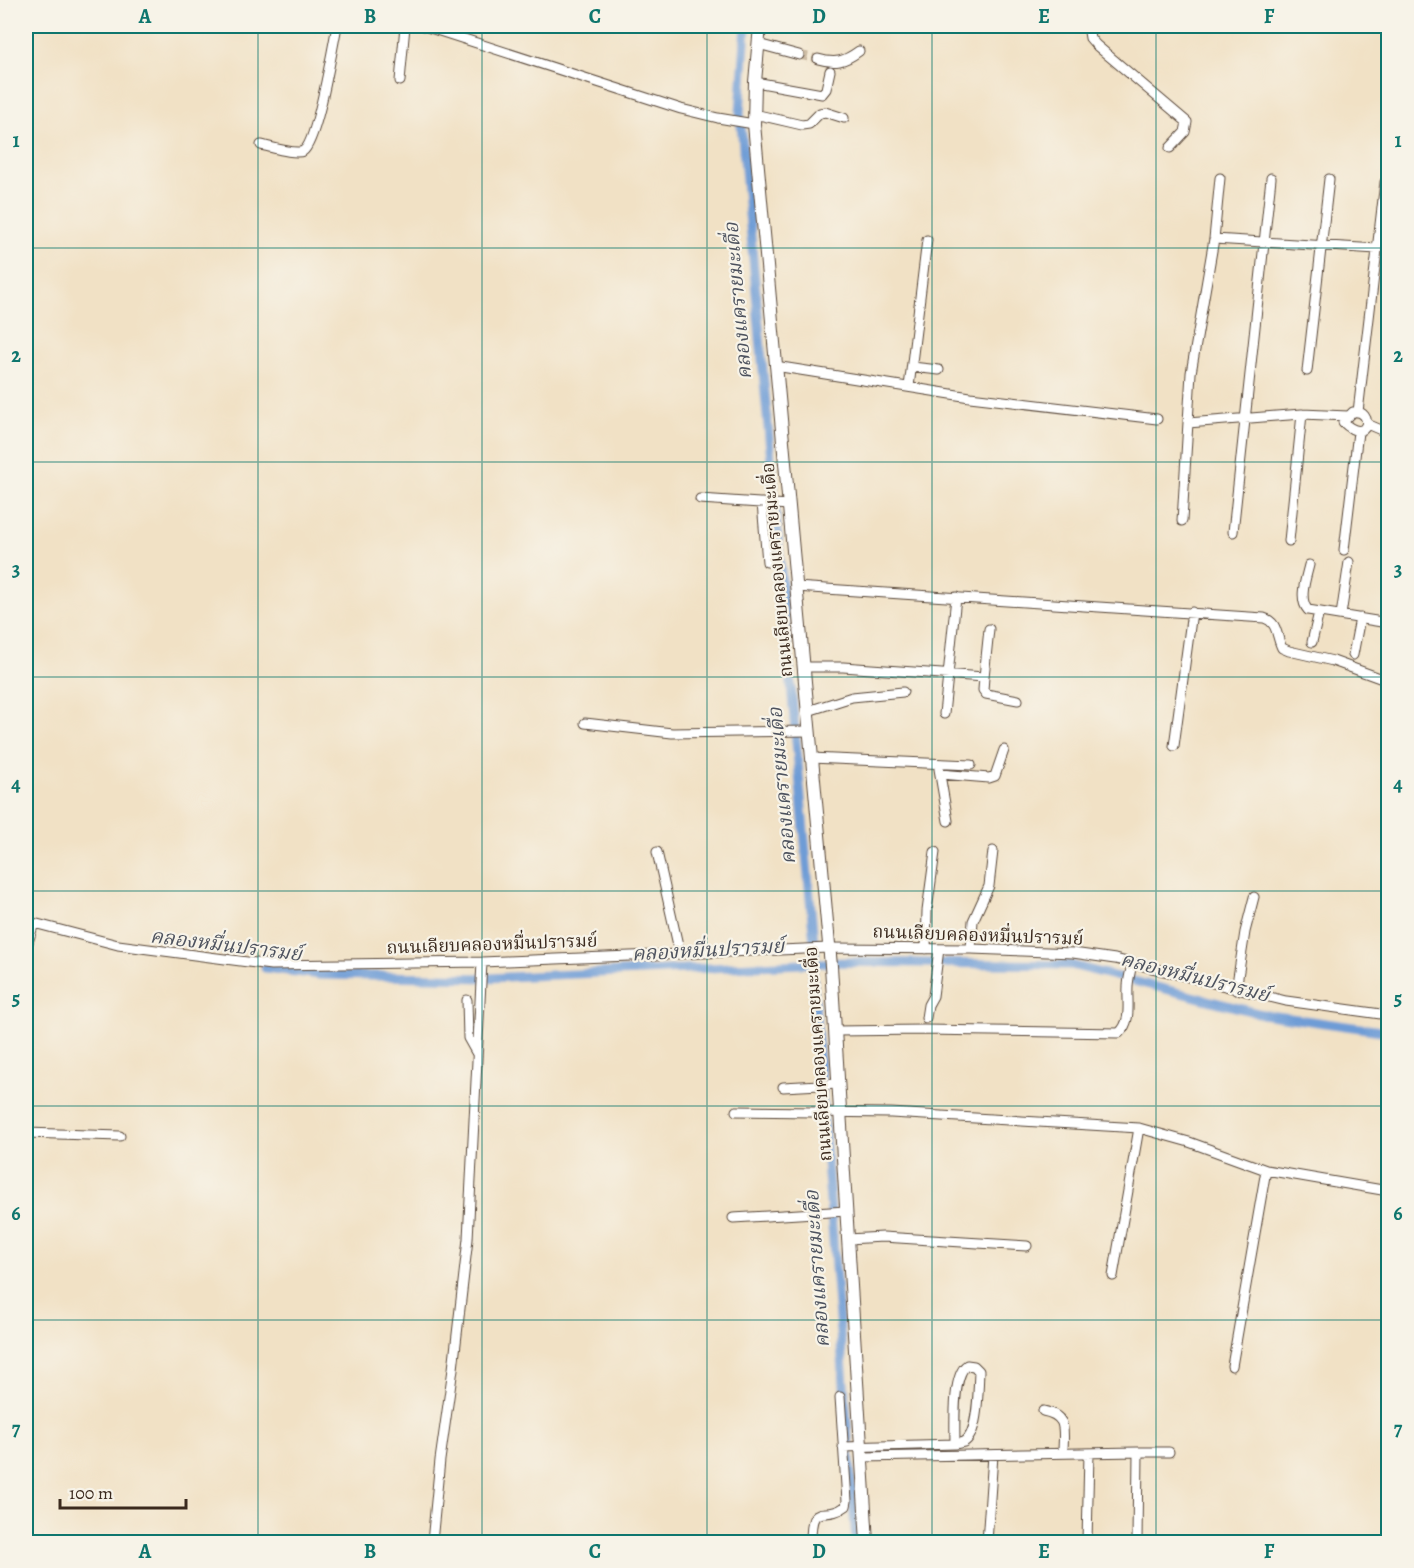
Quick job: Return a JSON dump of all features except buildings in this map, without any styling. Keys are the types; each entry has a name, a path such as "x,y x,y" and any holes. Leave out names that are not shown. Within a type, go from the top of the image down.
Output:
{"street":[{"path":"261,145 295,152 302,152 306,148 321,104 337,26"},
{"path":"400,81 405,26"},
{"path":"424,26 645,98 709,116 802,125 809,124 820,113 825,112 844,118"},
{"name":"ถนนเลียบคลองแครายมะเดื่อ","path":"760,26 755,82 748,121 775,366 775,504 796,587 808,711 800,731 811,758 824,954 835,1031 830,1085 837,1212 848,1239 854,1448 867,1542"},
{"path":"1088,26 1090,38 1096,45 1187,122 1185,132 1170,148"},
{"path":"758,44 799,55"},
{"path":"818,59 831,63 840,62 859,51"},
{"path":"755,82 822,94 826,89 830,71"},
{"path":"1182,521 1191,373 1214,239 1220,178"},
{"path":"1233,532 1271,178"},
{"path":"1307,372 1329,179"},
{"path":"1358,412 1385,182"},
{"path":"1214,239 1377,249"},
{"path":"909,387 927,240"},
{"path":"775,366 909,387 1156,419"},
{"path":"912,367 939,370"},
{"path":"1353,412 1364,414 1366,419 1364,429 1358,432 1353,431 1343,422 1348,416 1353,412"},
{"path":"1188,423 1302,414 1348,416"},
{"path":"1289,540 1302,414"},
{"path":"1366,424 1389,433"},
{"path":"1344,550 1358,432"},
{"path":"700,500 775,504 767,562"},
{"path":"1341,615 1349,562"},
{"path":"1309,565 1303,598 1304,606 1308,610 1389,623"},
{"path":"796,587 1264,618 1271,620 1276,627 1282,648 1341,663 1389,681"},
{"path":"944,714 956,597"},
{"path":"1174,746 1191,612"},
{"path":"1312,642 1318,612"},
{"path":"1353,655 1360,618"},
{"path":"989,629 983,690 986,694 1018,700"},
{"path":"804,667 843,667 984,677"},
{"path":"808,711 852,698 903,692"},
{"path":"585,723 672,733 800,731"},
{"path":"940,774 989,778 995,776 1004,750"},
{"path":"811,758 971,765"},
{"path":"937,764 948,821"},
{"path":"971,949 973,921 990,886 993,851"},
{"path":"657,852 680,954"},
{"path":"926,949 928,901 935,852"},
{"path":"1236,990 1245,932 1254,897"},
{"path":"26,949 30,927"},
{"name":"ถนนเลียบคลองหมื่นปรารมย์","path":"30,927 118,945 271,965 481,969 680,954 824,954 926,949 1073,952 1132,963 1286,1001 1389,1015"},
{"path":"926,1018 928,1005 933,996 939,949"},
{"path":"835,1031 1119,1033 1125,1028 1127,1021 1128,984 1132,963"},
{"path":"432,1542 438,1472 453,1370 468,1239 481,969"},
{"path":"467,1000 468,1038 477,1054"},
{"path":"783,1087 830,1085"},
{"path":"736,1111 832,1112 1038,1120 1139,1128 1188,1142 1266,1170 1389,1191"},
{"path":"1113,1276 1139,1128"},
{"path":"26,1133 120,1136"},
{"path":"1232,1365 1266,1170"},
{"path":"733,1218 837,1212"},
{"path":"848,1239 883,1238 1027,1246"},
{"path":"854,1448 955,1444 965,1442 972,1434 975,1414 979,1371 974,1366 967,1365 962,1368 957,1384 955,1444"},
{"path":"811,1542 811,1526 814,1518 819,1514 846,1506 854,1448 840,1397"},
{"path":"1043,1411 1055,1413 1060,1417 1064,1426 1063,1453"},
{"path":"956,1413 975,1414"},
{"path":"854,1448 993,1455 1169,1452"},
{"path":"1137,1542 1138,1452"},
{"path":"1087,1542 1089,1453"},
{"path":"987,1542 993,1455"}],"waterway":[{"name":"คลองแครายมะเดื่อ","path":"746,26 740,113 815,954 812,964 856,1542"},
{"name":"คลองหมื่นปรารมย์","path":"265,968 320,975 487,978 845,962 1071,965 1262,1014 1388,1032"}],"tunnel":[{"path":"799,55 818,59"}]}
